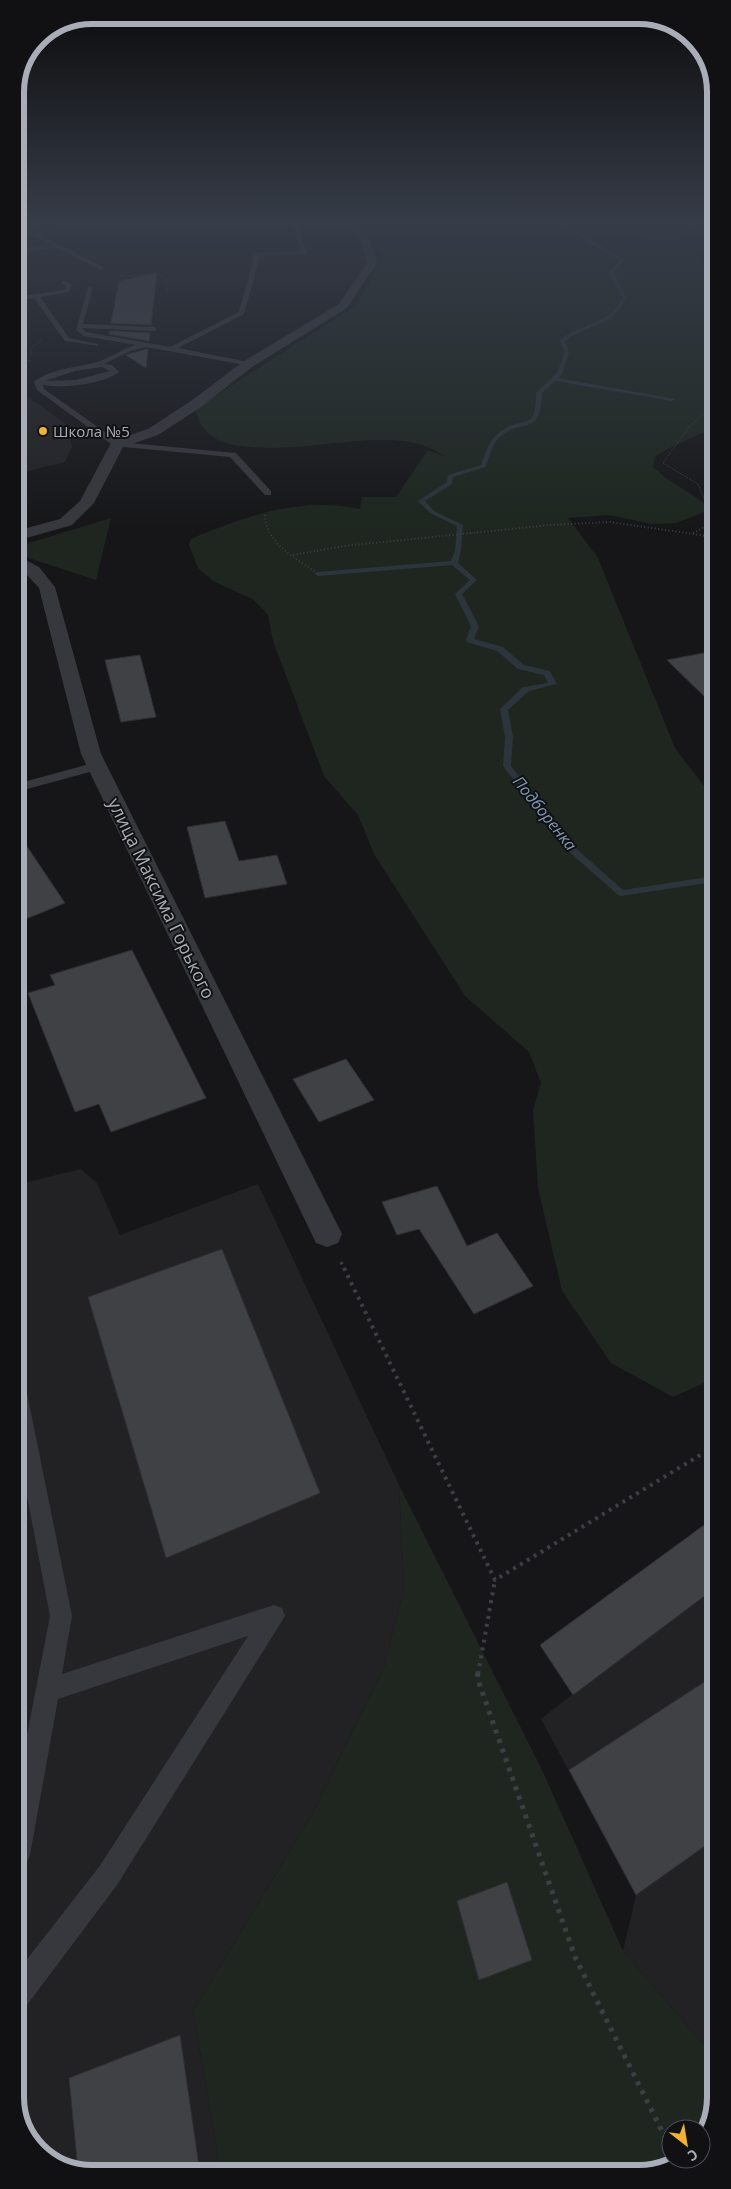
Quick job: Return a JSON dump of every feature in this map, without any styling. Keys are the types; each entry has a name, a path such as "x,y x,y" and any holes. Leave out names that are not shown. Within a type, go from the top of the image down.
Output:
{"street":[{"path":"24,534 66,522 86,503 117,444 153,432 196,404 248,364 311,325"},
{"name":"улица Максима Горького","path":"24,565 33,571 47,587 91,754 327,1234"}],"lane":[{"path":"93,325 79,326 78,329 84,334 150,344 248,364"},
{"path":"96,325 154,329"},
{"path":"171,349 218,325"},
{"path":"58,327 67,340 128,349"},
{"path":"38,382 51,374 96,365 128,349 150,344"},
{"path":"38,382 50,386 66,384 115,372 109,367 96,365"},
{"path":"38,382 41,390 117,444 233,454 268,493"},
{"path":"24,786 97,766"},
{"path":"24,1428 62,1616 24,1818"},
{"path":"24,1986 108,1876 274,1616 48,1690"}],"path":[{"path":"28,363 32,347 58,327"},
{"path":"707,410 688,428 663,463 698,484 707,506"},
{"path":"268,493 265,526 274,542 318,574"},
{"path":"292,555 344,546 550,525 610,522 707,536"},
{"path":"693,533 707,526"},
{"path":"327,1234 495,1580 477,1677 575,1957 661,2129"},
{"path":"495,1580 707,1451"}],"shaded area":[{"path":"325,325 707,325 707,430 662,452 655,457 653,467 666,478 706,504 706,511 677,523 652,524 609,515 568,518 598,558 675,748 707,790 707,1382 673,1397 611,1363 562,1291 538,1188 533,1110 541,1083 529,1052 465,996 374,854 358,815 324,776 273,641 268,615 254,600 213,581 198,568 189,545 191,539 231,523 274,510 317,505 360,509 362,497 396,497 428,450 446,457 426,446 403,441 384,440 269,448 235,445 220,441 203,428 195,409"},
{"name":"Школа №5","path":"24,394 74,430 69,431 72,447 65,462 24,472"},
{"path":"24,429 46,447 24,452"},
{"path":"111,518 96,580 24,557 24,545"},
{"path":"81,1169 97,1183 120,1235 258,1184 399,1485 404,1589 384,1667 313,1813 193,2011 220,2165 79,2164 58,2156 41,2142 29,2123 24,2106 24,1183"},
{"path":"399,1485 543,1772 623,1951 707,2049 707,2106 704,2119 661,2119 661,2161 648,2165 220,2165 193,2011 313,1813 384,1667 404,1589"},
{"path":"707,1523 707,2049 623,1951 636,1895 541,1719 573,1694 540,1645"}],"building":[{"path":"110,331 150,333 149,341 109,334"},
{"path":"148,349 146,368 126,355"},
{"path":"707,652 707,699 667,660"},
{"path":"140,655 156,717 121,722 105,660"},
{"path":"225,821 239,861 277,855 287,884 205,898 187,827"},
{"path":"24,842 65,903 24,920"},
{"path":"132,950 206,1098 111,1132 99,1104 75,1112 28,993 55,985 50,975"},
{"path":"346,1059 374,1100 319,1122 293,1079"},
{"path":"437,1186 467,1246 497,1233 533,1286 474,1314 419,1229 397,1235 382,1202"},
{"path":"222,1249 320,1493 166,1558 88,1297"},
{"path":"707,1523 707,1594 573,1695 540,1645"},
{"path":"707,1680 707,1844 636,1895 569,1770"},
{"path":"507,1882 532,1960 479,1980 457,1901"},
{"path":"180,2035 199,2165 77,2163 69,2078"}],"waterway":[{"name":"Подборенка","path":"454,563 458,551 460,525 432,512 421,501 450,483 450,476 483,466 494,441 503,432 532,422 539,407 539,393 559,374 567,352 562,341 579,329 591,325"},
{"path":"554,379 672,399"},
{"path":"318,574 454,563"},
{"name":"Подборенка","path":"454,563 474,580 458,594 475,626 470,640 500,649 521,667 547,673 553,684 526,689 504,709 509,737 507,766 568,846 621,893 707,880"}],"place":[{"name":"Школа №5","path":"43,431"}]}
